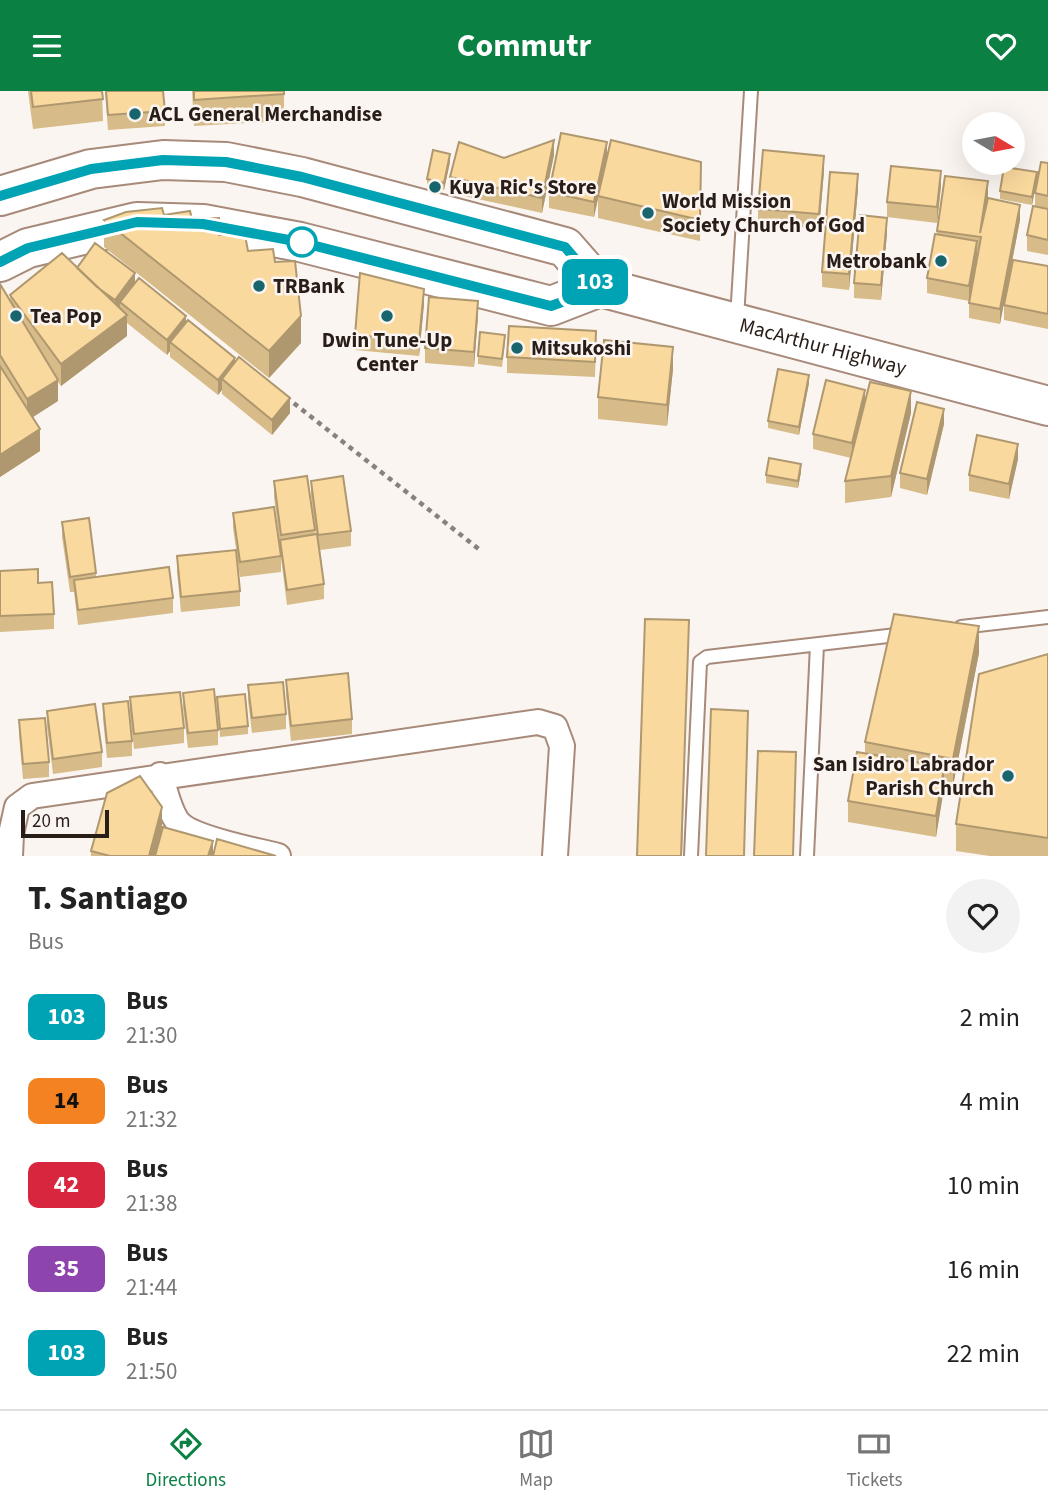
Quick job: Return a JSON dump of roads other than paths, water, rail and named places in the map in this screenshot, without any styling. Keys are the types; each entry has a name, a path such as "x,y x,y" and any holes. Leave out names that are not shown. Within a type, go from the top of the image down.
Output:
{"highway":[{"path":"0,196 91,169 163,160 226,162 302,177 565,247 600,288 551,306 300,242 203,224 137,222 28,248 0,262"},
{"name":"MacArthur Highway","path":"600,288 737,322 1048,407"}],"street":[{"path":"10,856 11,834 17,807 32,796 160,775 538,722 555,727 562,746 555,856"},
{"path":"160,775 177,821 187,830 278,856"}],"lane":[{"path":"737,322 751,91"},
{"path":"953,628 1048,617"},
{"path":"691,856 700,662 707,657 912,633"},
{"path":"807,856 817,645"}],"place":[{"name":"ACL General Merchandise","path":"135,114"},
{"name":"Kuya Ric's Store","path":"435,187"},
{"name":"World Mission Society Church of God","path":"648,213"},
{"name":"Metrobank","path":"941,261"},
{"name":"TRBank","path":"259,286"},
{"name":"Tea Pop","path":"16,316"},
{"name":"Dwin Tune-Up Center","path":"387,316"},
{"name":"Mitsukoshi","path":"517,348"},
{"name":"San Isidro Labrador Parish Church","path":"1008,776"}]}
